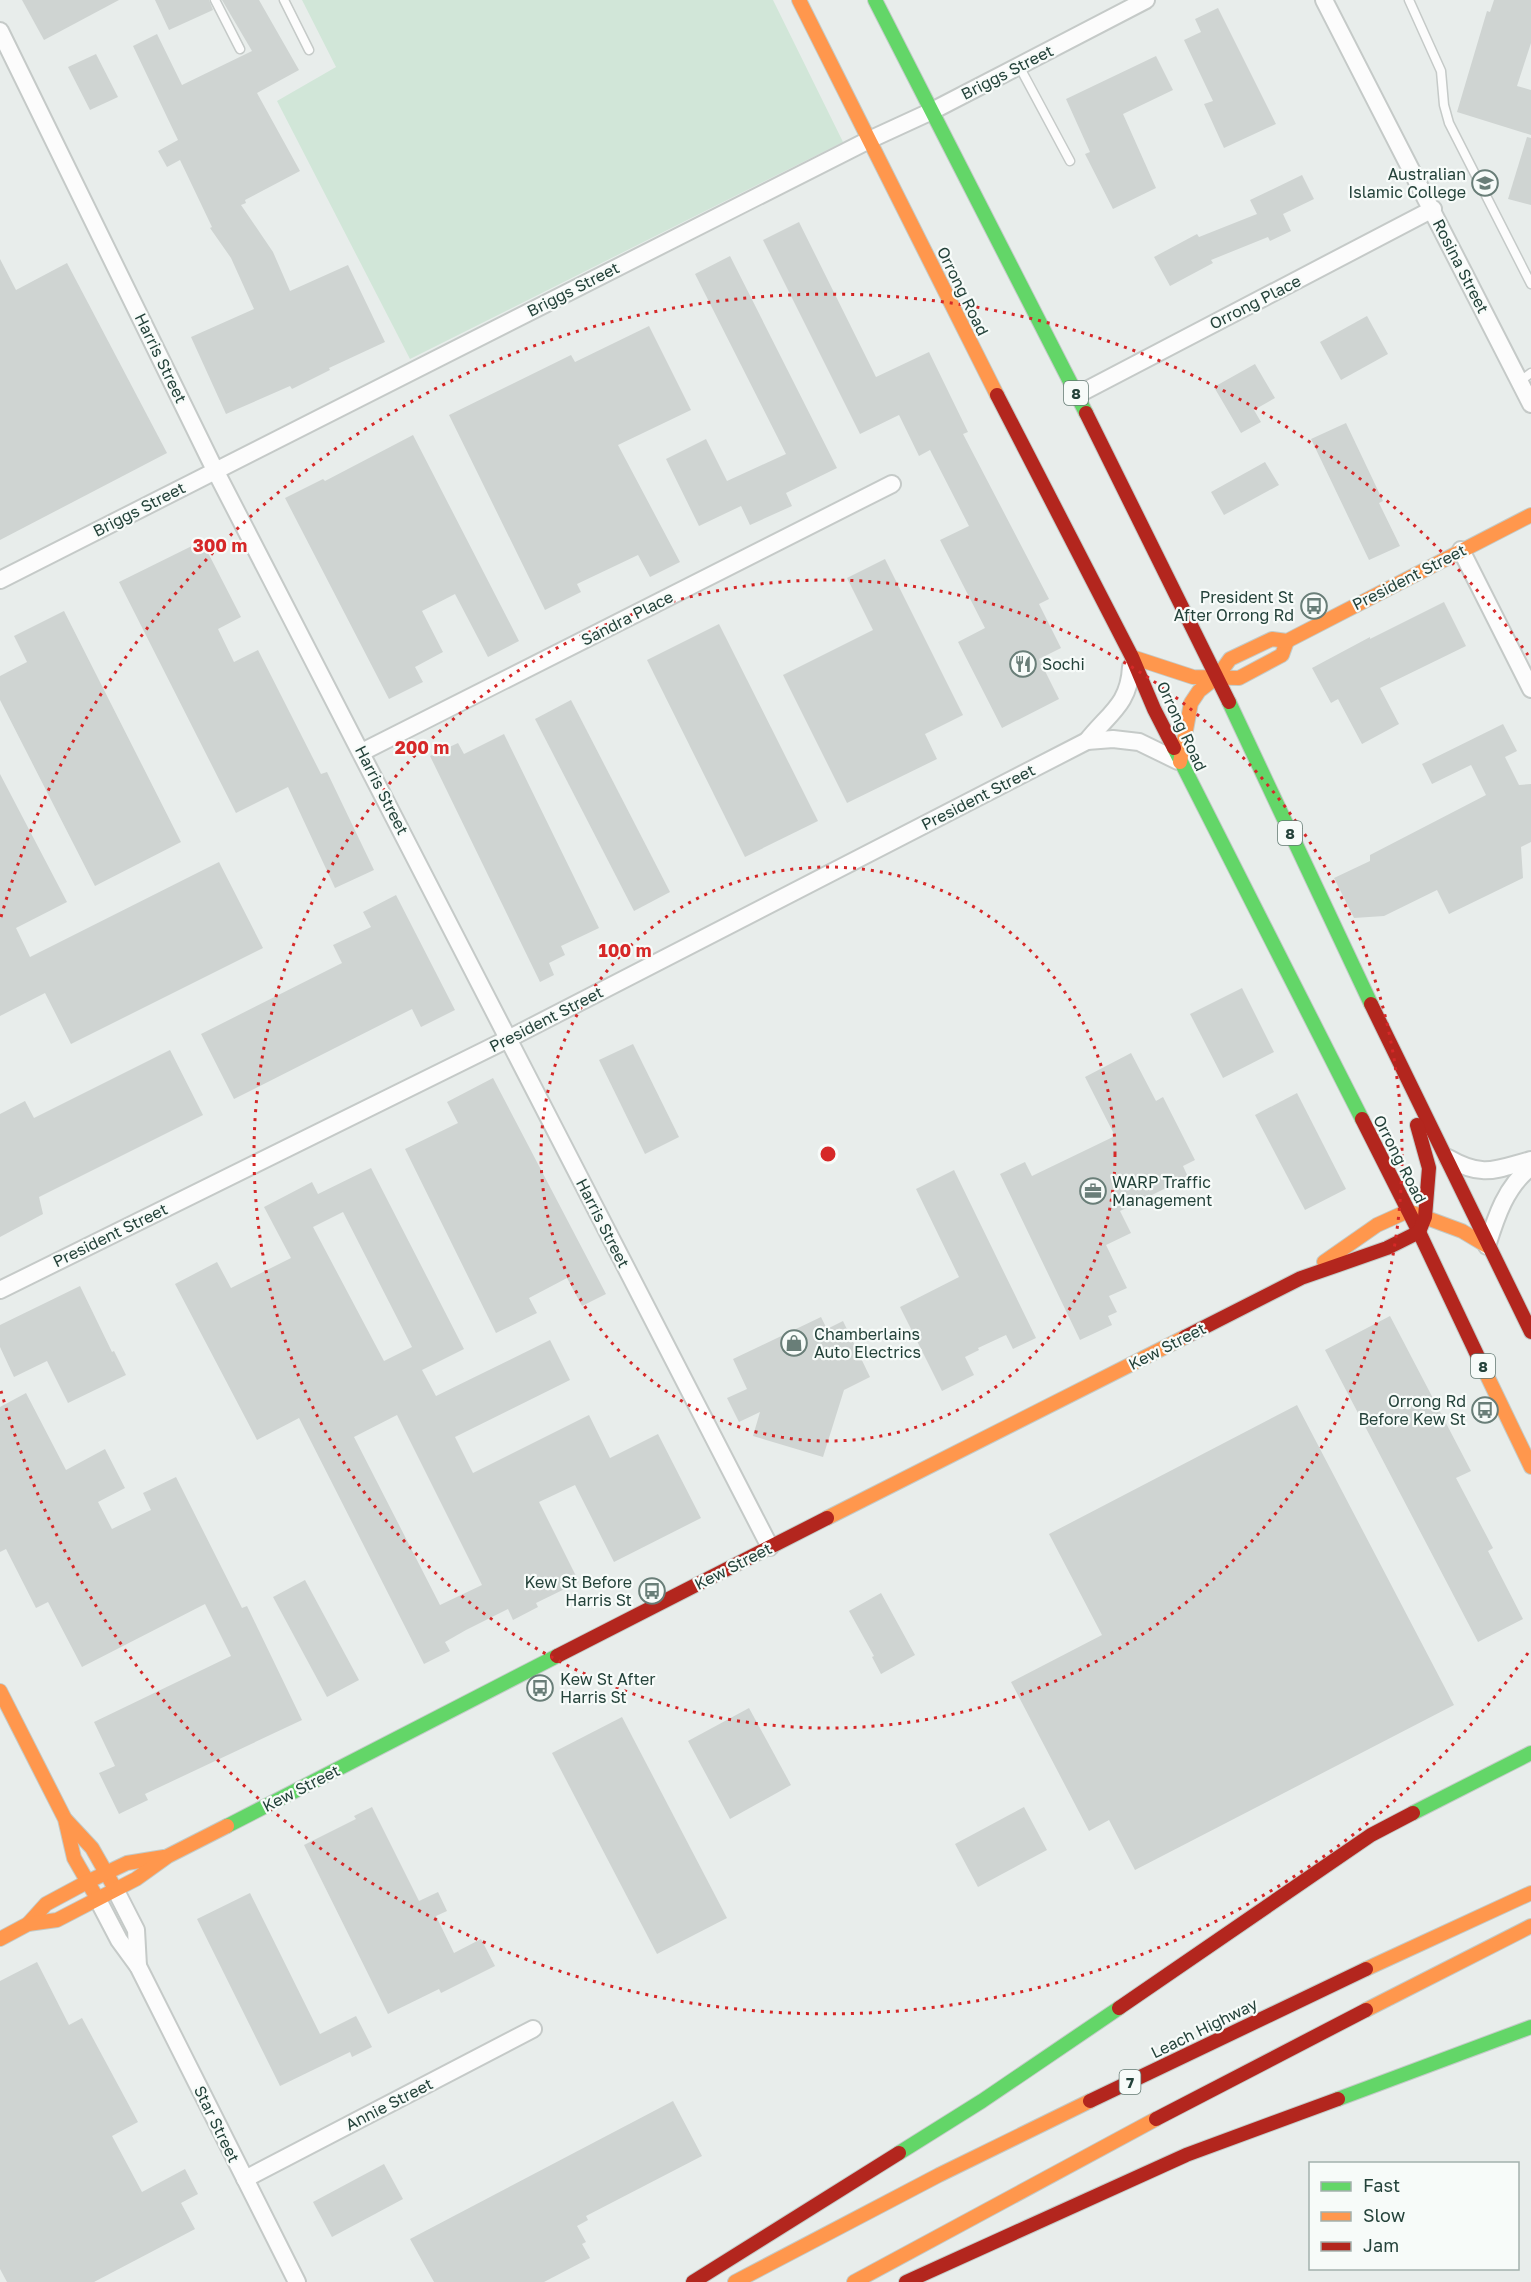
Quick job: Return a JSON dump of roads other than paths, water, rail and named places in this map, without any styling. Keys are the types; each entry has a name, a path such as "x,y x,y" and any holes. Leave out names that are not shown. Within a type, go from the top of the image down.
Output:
{"main road":[{"name":"Orrong Road","path":"799,0 1004,410 1132,657 1180,762 1419,1232 1531,1467"},
{"name":"8","path":"875,0 1077,395 1217,677 1364,990 1487,1246 1531,1332"},
{"name":"President Street","path":"1180,762 1191,703 1199,691 1217,677 1230,659 1272,639 1287,641 1531,515"},
{"name":"President Street","path":"1132,657 1193,677 1239,678 1282,655 1287,641"},
{"path":"1364,990 1422,1138 1429,1168 1425,1217 1419,1232"},
{"path":"1408,1211 1462,1231 1487,1246"},
{"name":"Kew Street","path":"1301,1278 1377,1225 1408,1211"},
{"name":"Kew Street","path":"0,1939 28,1924 57,1920 136,1879 168,1857 770,1547 1301,1278 1388,1248 1419,1232"},
{"name":"Star Street","path":"0,1691 65,1819 74,1858 97,1898"},
{"path":"1502,1766 1531,1739"},
{"path":"693,2282 982,2101 1371,1835 1531,1753"},
{"name":"Star Street","path":"65,1819 92,1848 115,1889"},
{"name":"Kew Street","path":"28,1924 45,1904 87,1882 127,1863 168,1857"},
{"name":"Leach Highway","path":"735,2282 1012,2139 1242,2027 1531,1893"},
{"path":"854,2282 1220,2084 1531,1926"},
{"path":"906,2282 1186,2155 1531,2027"}],"street":[{"name":"Briggs Street","path":"0,580 869,140 932,111 1146,0"},
{"name":"Rosina Street","path":"1324,0 1433,210 1525,377 1531,404"},
{"name":"Harris Street","path":"0,31 215,470 363,752 770,1547"},
{"name":"Orrong Place","path":"1077,395 1433,210"},
{"name":"Sandra Place","path":"363,752 892,484"},
{"path":"1461,550 1531,689"},
{"name":"President Street","path":"0,1290 508,1039 1087,741 1125,697 1131,679 1132,657"},
{"name":"President Street","path":"1087,741 1113,739 1139,742 1180,762"},
{"path":"1444,1156 1466,1168 1486,1172 1531,1160"},
{"path":"1487,1246 1503,1203 1513,1186 1531,1167"},
{"name":"Star Street","path":"115,1889 136,1930 138,1965"},
{"name":"Star Street","path":"97,1898 119,1940 138,1965 297,2282"},
{"name":"Annie Street","path":"244,2179 533,2029"}],"lane":[{"path":"215,0 240,49"},
{"path":"284,0 309,50"},
{"path":"1409,0 1441,70 1444,105 1449,123 1531,284"},
{"path":"1019,66 1070,161"}],"place":[{"name":"Australian Islamic College","path":"1485,183"},
{"name":"President St After Orrong Rd","path":"1314,606"},
{"name":"Sochi","path":"1023,664"},
{"name":"WARP Traffic Management","path":"1093,1191"},
{"name":"Chamberlains Auto Electrics","path":"794,1343"},
{"name":"Orrong Rd Before Kew St","path":"1485,1410"},
{"name":"Kew St Before Harris St","path":"652,1591"},
{"name":"Kew St After Harris St","path":"540,1688"}]}
